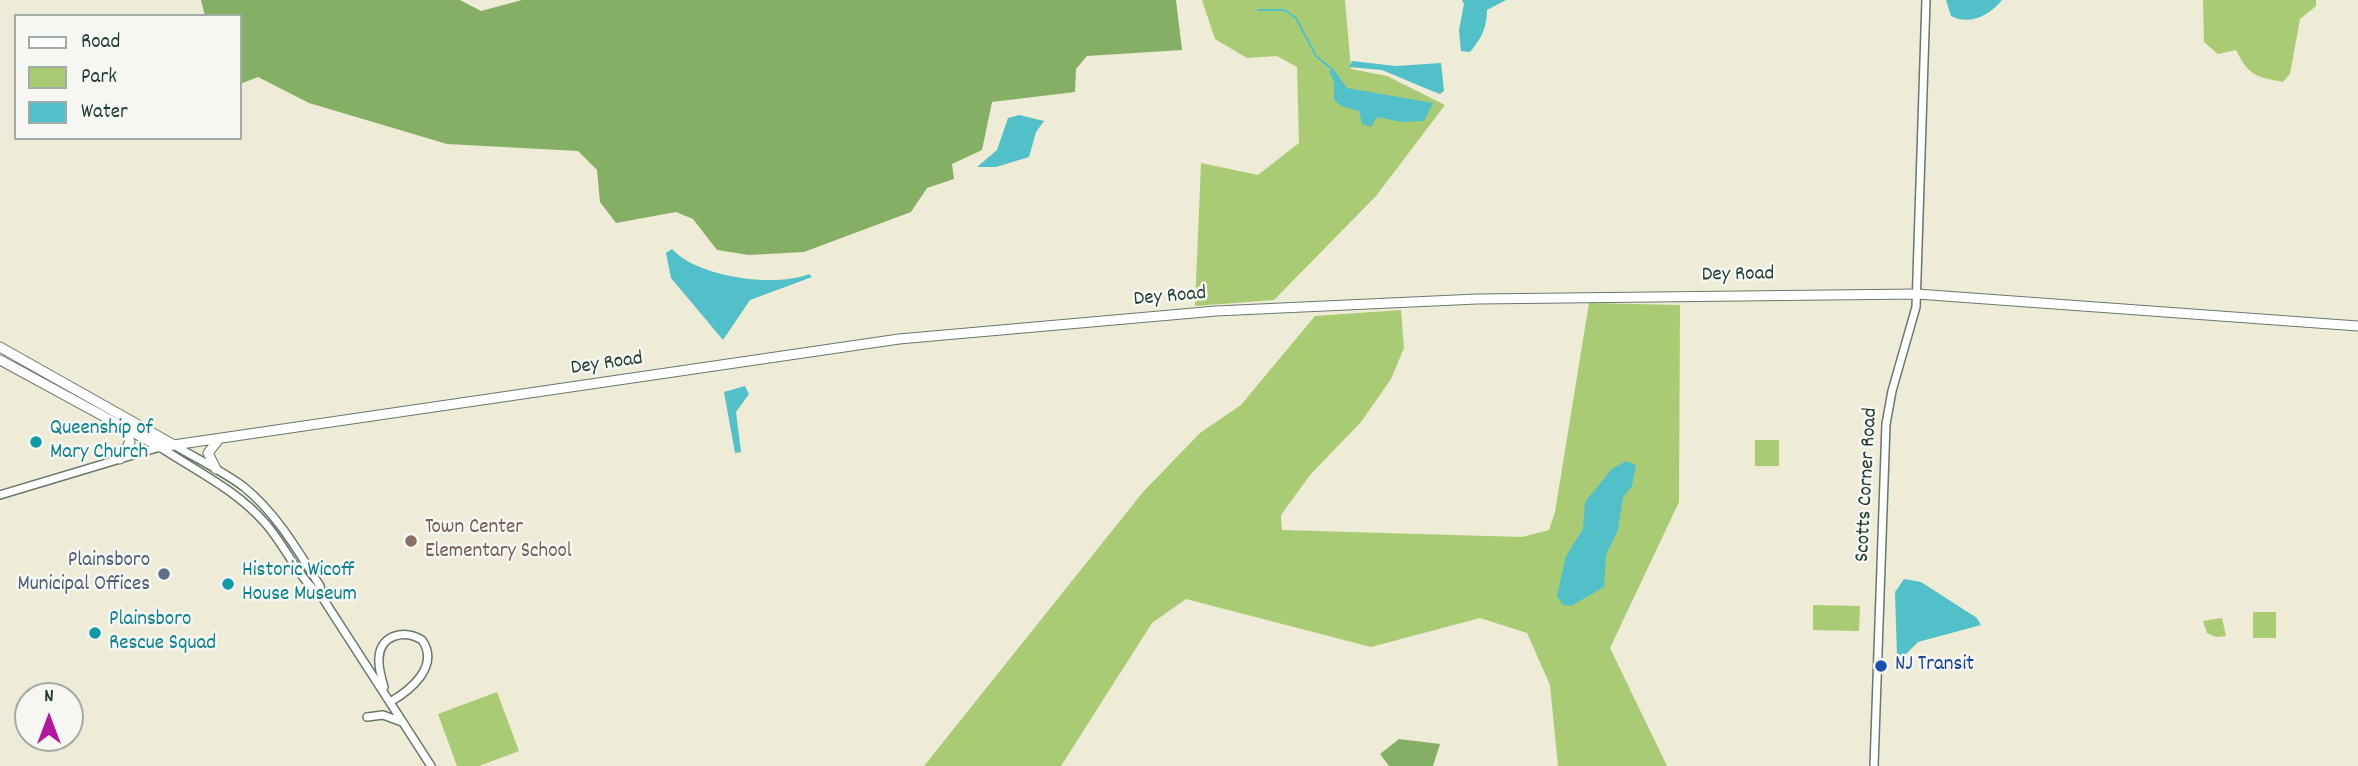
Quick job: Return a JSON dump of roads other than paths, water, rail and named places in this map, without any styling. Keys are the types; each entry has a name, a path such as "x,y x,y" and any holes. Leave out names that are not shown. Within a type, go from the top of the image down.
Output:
{"main road":[{"name":"Dey Road","path":"160,447 966,331 1216,311 1466,299 1917,293 2358,326"},
{"path":"0,347 174,445"},
{"path":"0,360 160,447"},
{"path":"120,458 130,442 124,427"},
{"path":"216,470 208,453 220,438"}],"street":[{"name":"Scotts Corner Road","path":"1874,766 1886,424 1892,391 1911,331 1917,293 1926,0"},
{"path":"174,445 243,487 287,533 320,586 322,597"},
{"path":"160,447 225,488 255,513 312,589 322,597 431,766"},
{"name":"Dey Road","path":"0,495 160,447"},
{"path":"385,694 379,666 383,644 397,635 418,638 427,650 425,670 413,685 390,702"},
{"path":"367,717 383,715 402,722"}],"water":[{"path":"1462,0 1506,0 1487,10 1483,33 1470,52 1461,51 1459,30 1464,4"},
{"path":"1946,0 2002,0 1986,14 1965,20 1951,16"},
{"path":"1352,61 1396,66 1441,63 1444,91 1440,94 1382,70 1349,67"},
{"path":"1334,70 1347,88 1433,103 1424,121 1402,122 1377,117 1371,127 1362,124 1359,111 1341,106 1334,100 1334,82 1329,71"},
{"path":"1019,115 1044,121 1036,132 1029,157 996,167 977,167 997,150 1008,118"},
{"path":"672,249 699,267 737,277 776,280 809,274 812,277 750,300 723,340 671,278 666,253"},
{"path":"745,386 749,394 736,412 741,452 735,453 724,392"},
{"path":"1626,461 1636,465 1632,486 1623,497 1618,530 1606,555 1604,587 1571,606 1563,605 1557,596 1566,556 1583,529 1585,502 1612,469"},
{"path":"1904,579 1921,582 1977,618 1981,625 1918,642 1904,656 1897,657 1895,592"}],"waterway":[{"path":"1258,10 1284,10 1296,18 1316,56 1333,70"}],"place":[{"name":"Queenship of Mary Church","path":"36,442"},
{"name":"Town Center Elementary School","path":"411,541"},
{"name":"Plainsboro Municipal Offices","path":"164,574"},
{"name":"Historic Wicoff House Museum","path":"228,584"},
{"name":"Plainsboro Rescue Squad","path":"95,633"},
{"name":"NJ Transit","path":"1881,666"}]}
